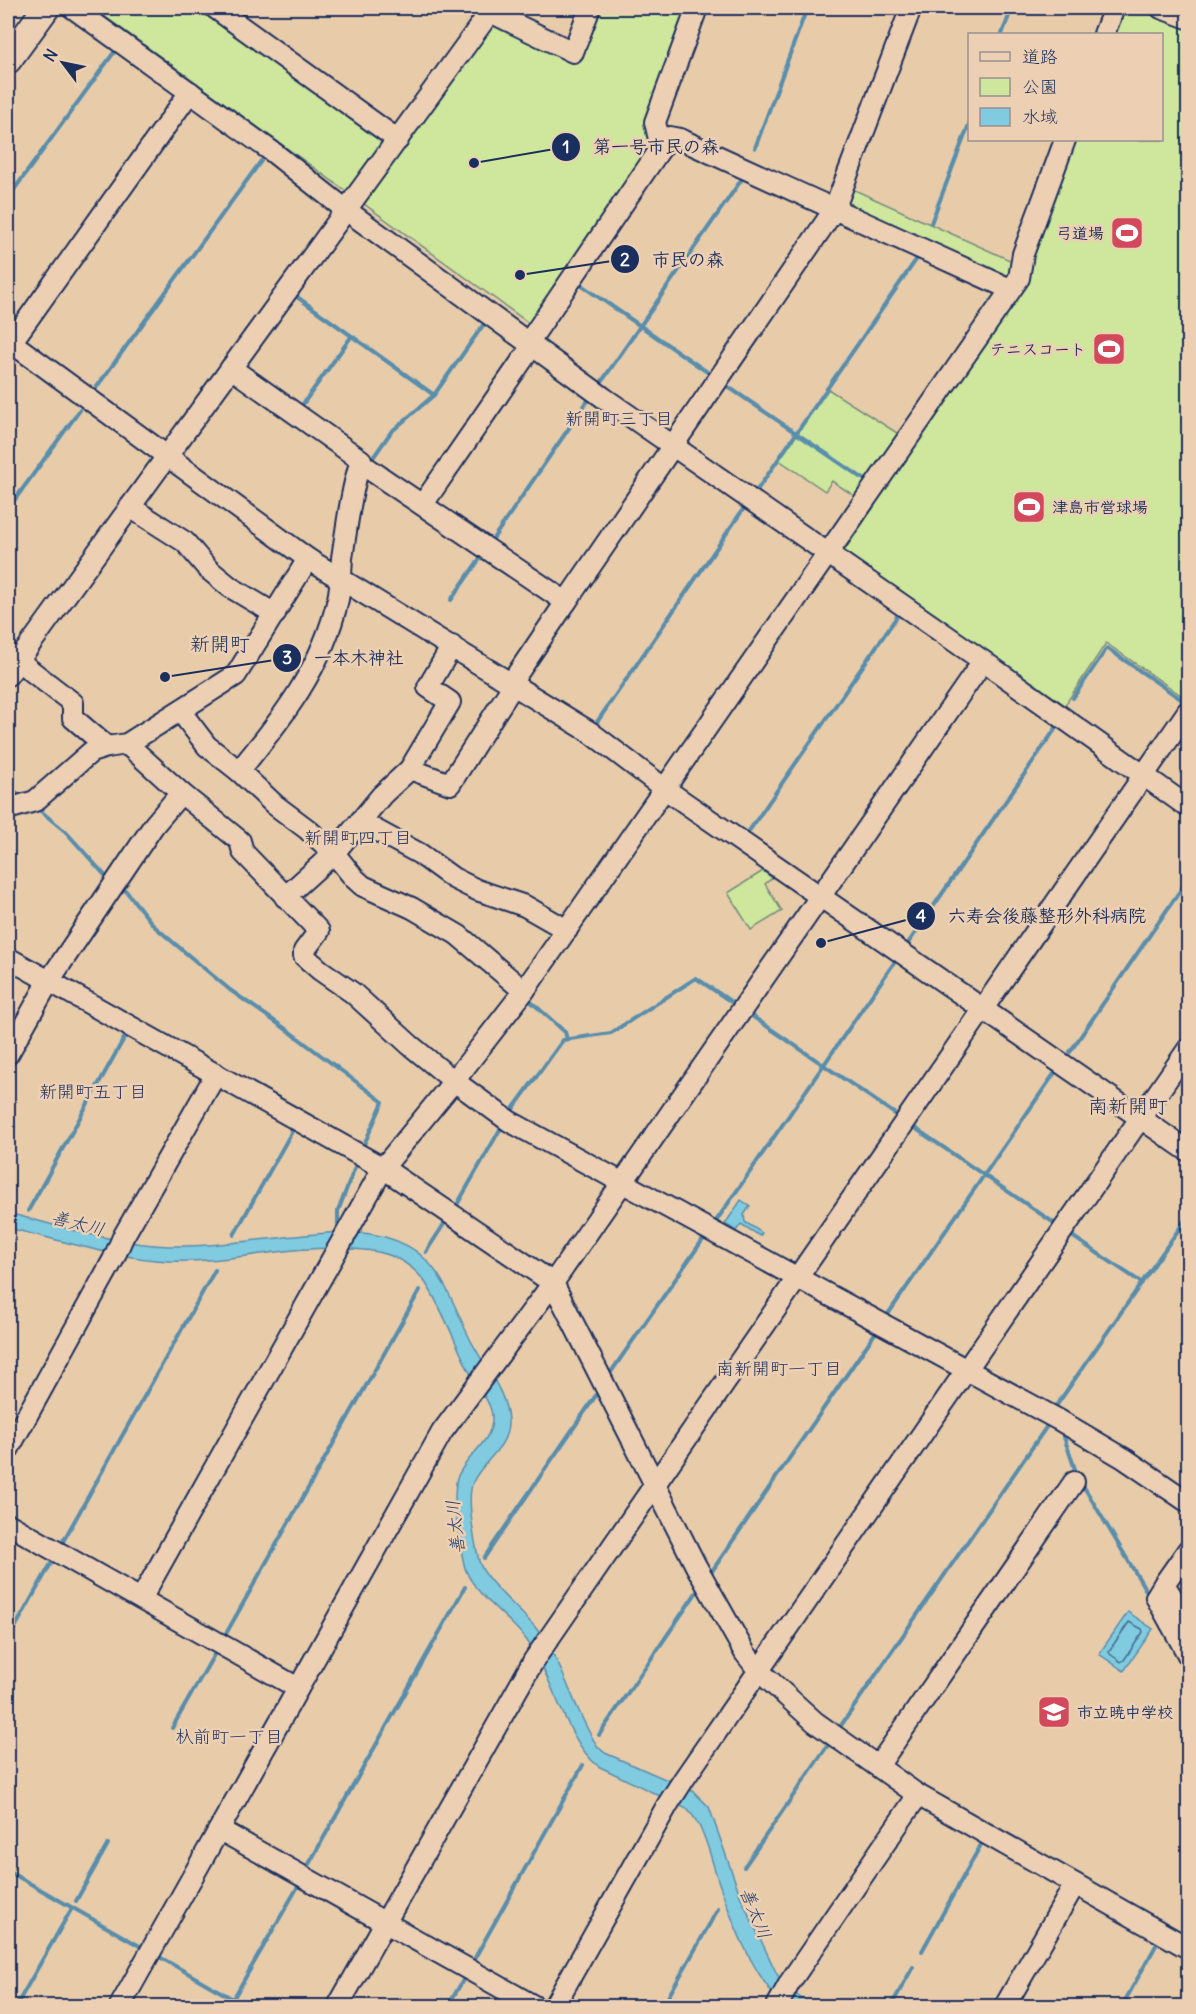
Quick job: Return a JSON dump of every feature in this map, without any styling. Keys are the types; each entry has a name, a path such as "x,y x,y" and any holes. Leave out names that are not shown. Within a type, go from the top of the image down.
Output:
{"main road":[{"path":"8,60 46,8"}],"street":[{"path":"73,8 274,153 346,210 672,446 983,661 1188,807"},
{"path":"214,8 398,140"},
{"path":"107,747 73,718 73,702 11,663 167,457 490,12 573,52 590,8"},
{"path":"661,148 655,122 697,8"},
{"path":"410,769 450,784 566,602 834,210 911,8"},
{"path":"1104,33 1114,8"},
{"path":"1161,8 1188,18"},
{"path":"190,92 9,343 308,559 452,645 590,732 665,789 819,897 985,1008 1188,1151"},
{"path":"423,504 670,137 680,139 1010,289"},
{"path":"141,1599 384,1168 524,991 1018,278 1023,254 1065,141"},
{"path":"231,368 361,460 355,480 332,623 312,672 266,738 239,771"},
{"path":"360,463 566,602"},
{"path":"130,507 185,542 208,569 230,587 275,614"},
{"path":"23,805 91,752 127,744 165,719 181,712 236,675 308,559"},
{"path":"285,897 334,854 382,795 410,769 450,702 428,687 452,645"},
{"path":"120,2007 442,1432 553,1283 983,661"},
{"path":"338,2007 534,1660 1188,711"},
{"path":"181,712 207,746 239,771 275,805 307,829 363,886 412,909 458,935 524,991"},
{"path":"127,744 240,842 243,852 319,931 304,951 304,956 353,993 454,1082 516,1126 1088,1437 1188,1502"},
{"path":"8,1054 49,981 154,825 181,793"},
{"path":"361,822 420,854 477,891 525,906 567,930"},
{"path":"8,958 384,1168 553,1283 696,1566 745,1653 759,1671 815,1722 918,1794 1188,1948"},
{"path":"554,2007 684,1779 1188,1048"},
{"path":"8,1450 113,1260 123,1237 216,1074"},
{"path":"878,1766 1074,1482"},
{"path":"8,1524 298,1688"},
{"path":"1188,1550 1156,1597 1188,1655"},
{"path":"1164,1584 1188,1622"},
{"path":"777,2007 790,1982 918,1794"},
{"path":"220,1830 534,2007"},
{"path":"1005,2007 1075,1884"}],"green space":[{"path":"93,8 203,8 396,149 491,19 576,59 595,8 690,8 646,128 653,148 530,324"},
{"path":"1123,8 1137,8 1188,26 1188,700 1106,643 1065,705 843,553 873,508 832,481 825,491 779,460 828,389 911,442 1011,298 840,208 848,187 1014,262 1073,141 1163,141 1163,33 1112,33"},
{"path":"763,871 772,878 765,884 782,911 751,930 728,893"}],"water":[{"path":"741,1200 750,1206 744,1215 745,1222 762,1233 760,1236 741,1224 736,1231 725,1224"},
{"path":"8,1213 67,1229 148,1245 216,1244 352,1232 385,1237 420,1254 445,1286 470,1339 500,1391 507,1413 508,1424 504,1441 477,1474 471,1489 473,1532 483,1570 548,1645 582,1719 598,1747 605,1753 693,1791 709,1807 741,1898 775,1970 783,1985 812,2006 784,2006 762,1979 737,1931 706,1842 693,1816 687,1809 598,1766 587,1755 568,1724 535,1653 525,1638 477,1589 466,1571 455,1509 456,1484 461,1470 488,1435 492,1413 465,1363 438,1304 425,1282 415,1271 389,1255 351,1249 305,1249 191,1261 129,1257 8,1228"},
{"path":"1128,1612 1153,1629 1124,1671 1099,1654"}],"waterway":[{"path":"755,148 807,8"},
{"path":"1002,33 1012,8"},
{"path":"8,198 115,51"},
{"path":"931,223 968,127"},
{"path":"96,388 261,161"},
{"path":"600,384 744,176"},
{"path":"755,493 920,254"},
{"path":"581,285 713,376"},
{"path":"293,294 434,395"},
{"path":"370,462 391,432 434,395 486,321"},
{"path":"300,408 351,337"},
{"path":"724,384 868,482"},
{"path":"490,543 589,399"},
{"path":"8,509 80,410"},
{"path":"597,722 744,508"},
{"path":"451,600 483,554"},
{"path":"749,831 898,615"},
{"path":"1073,698 1107,648 1188,704"},
{"path":"909,942 1058,725"},
{"path":"8,786 24,798"},
{"path":"37,808 66,832 110,881"},
{"path":"1070,1052 1188,879"},
{"path":"119,886 126,891 154,926 230,990 383,1102 362,1149"},
{"path":"714,1224 894,963"},
{"path":"510,1113 563,1040 611,1033 696,978 733,1003"},
{"path":"528,999 565,1032 567,1039"},
{"path":"749,1014 898,1116"},
{"path":"28,1211 127,1033"},
{"path":"886,1317 1054,1074"},
{"path":"234,1235 295,1126"},
{"path":"458,1203 502,1126"},
{"path":"912,1126 1057,1225"},
{"path":"338,1232 338,1211 357,1162"},
{"path":"1054,1409 1188,1216"},
{"path":"426,1252 446,1221"},
{"path":"1069,1234 1142,1283"},
{"path":"611,1372 704,1238"},
{"path":"8,1249 12,1240"},
{"path":"61,1545 215,1270"},
{"path":"223,1639 420,1290"},
{"path":"712,1571 878,1329"},
{"path":"484,1558 599,1391"},
{"path":"840,1727 1049,1423"},
{"path":"1064,1437 1077,1475"},
{"path":"1081,1482 1147,1592"},
{"path":"8,1640 53,1560"},
{"path":"305,1871 465,1587"},
{"path":"599,1735 698,1590"},
{"path":"172,1728 215,1653"},
{"path":"744,1867 830,1742"},
{"path":"472,1963 583,1765"},
{"path":"922,1951 983,1841"},
{"path":"76,1901 108,1844"},
{"path":"8,1871 145,1949"},
{"path":"229,2006 300,1883"},
{"path":"16,2006 72,1908"},
{"path":"663,2006 718,1909"},
{"path":"1122,2006 1159,1940"},
{"path":"156,1955 233,1999"},
{"path":"891,2006 913,1967"},
{"path":"448,2006 466,1975"}],"place":[{"name":"第一号市民の森","path":"474,163"},
{"name":"弓道場","path":"1127,233"},
{"name":"市民の森","path":"520,275"},
{"name":"テニスコート","path":"1109,349"},
{"name":"津島市営球場","path":"1029,507"},
{"name":"一本木神社","path":"165,677"},
{"name":"六寿会後藤整形外科病院","path":"821,943"},
{"name":"市立暁中学校","path":"1054,1712"}],"district":[{"name":"新開町三丁目","path":"619,418"},
{"name":"新開町","path":"220,643"},
{"name":"新開町四丁目","path":"358,837"},
{"name":"新開町五丁目","path":"93,1091"},
{"name":"南新開町","path":"1128,1105"},
{"name":"南新開町一丁目","path":"779,1368"},
{"name":"杁前町一丁目","path":"229,1736"}],"water label":[{"name":"善太川","path":"78,1223"},
{"name":"善太川","path":"455,1527"},
{"name":"善太川","path":"756,1913"}]}
